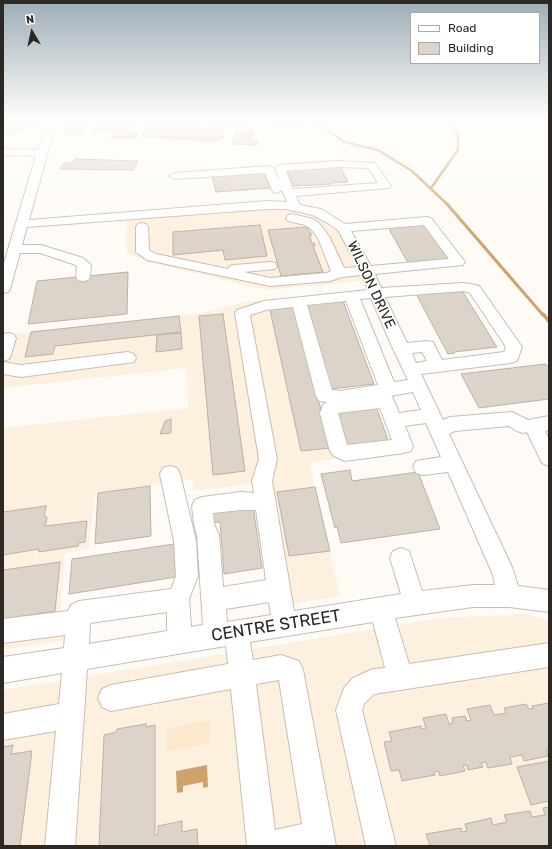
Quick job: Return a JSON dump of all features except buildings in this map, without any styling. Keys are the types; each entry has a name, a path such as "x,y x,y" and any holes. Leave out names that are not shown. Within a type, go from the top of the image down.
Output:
{"street":[{"path":"3,289 6,269 15,249 41,159"},
{"path":"289,193 385,186 371,165 338,164 280,168 289,193 295,207"},
{"path":"174,176 269,169 277,190 276,199 177,202"},
{"name":"WILSON DRIVE","path":"23,224 142,220 276,199 295,207 317,212 343,228 350,237 410,369 439,423 453,463 504,575 509,596"},
{"path":"339,273 324,238 316,226 308,222 277,216 142,220 143,252 152,257 270,282 330,276 339,273 366,270 458,262 427,221 343,228"},
{"path":"15,249 42,249 78,261 80,265 78,277"},
{"path":"213,270 269,264"},
{"path":"284,624 262,481 268,459 242,313 264,306 352,297 376,293 463,287 471,288 475,290 514,347 510,357 410,369"},
{"path":"352,297 388,388"},
{"path":"299,302 325,396 340,396 388,388 418,385"},
{"path":"3,355 8,338"},
{"path":"368,339 427,346 437,366"},
{"path":"3,368 21,371 128,358"},
{"path":"394,420 439,423 454,431 483,425 535,425 548,452"},
{"path":"423,467 453,463"},
{"path":"170,474 185,541 187,576 178,599 179,641"},
{"path":"262,846 243,673 213,600 208,535 204,524 202,506 242,501 265,502"},
{"path":"401,558 415,603"},
{"path":"213,600 278,589"},
{"name":"CENTRE STREET","path":"3,670 415,603 473,596 509,596 549,601"},
{"path":"60,846 78,622 80,613 178,599"},
{"path":"381,609 400,678"},
{"path":"3,631 78,622"},
{"path":"381,846 350,710 353,697 362,687 373,682 549,655"},
{"path":"111,698 281,667 290,670 320,841 271,846"},
{"path":"3,727 71,714"}],"shaded area":[{"path":"253,208 290,209 314,215 337,228 344,238 362,281 267,290 148,262 129,254 126,249 127,218"},
{"path":"291,297 334,459 312,462 311,471 340,596 272,607 254,483 194,491 193,479 94,494 89,549 65,553 60,612 69,631 65,640 3,650 3,428 188,408 187,368 3,388 3,335 198,314 245,302"},
{"path":"524,614 549,620 549,846 3,846 3,690 441,618"},
{"path":"210,720 211,743 167,751 167,728"},
{"path":"207,765 208,787 203,788 203,782 183,786 183,792 177,793 176,771"}],"waterway":[{"path":"392,159 412,171 447,204"},
{"path":"431,188 452,159"},
{"path":"447,204 543,315"},
{"path":"543,314 549,321"}]}
